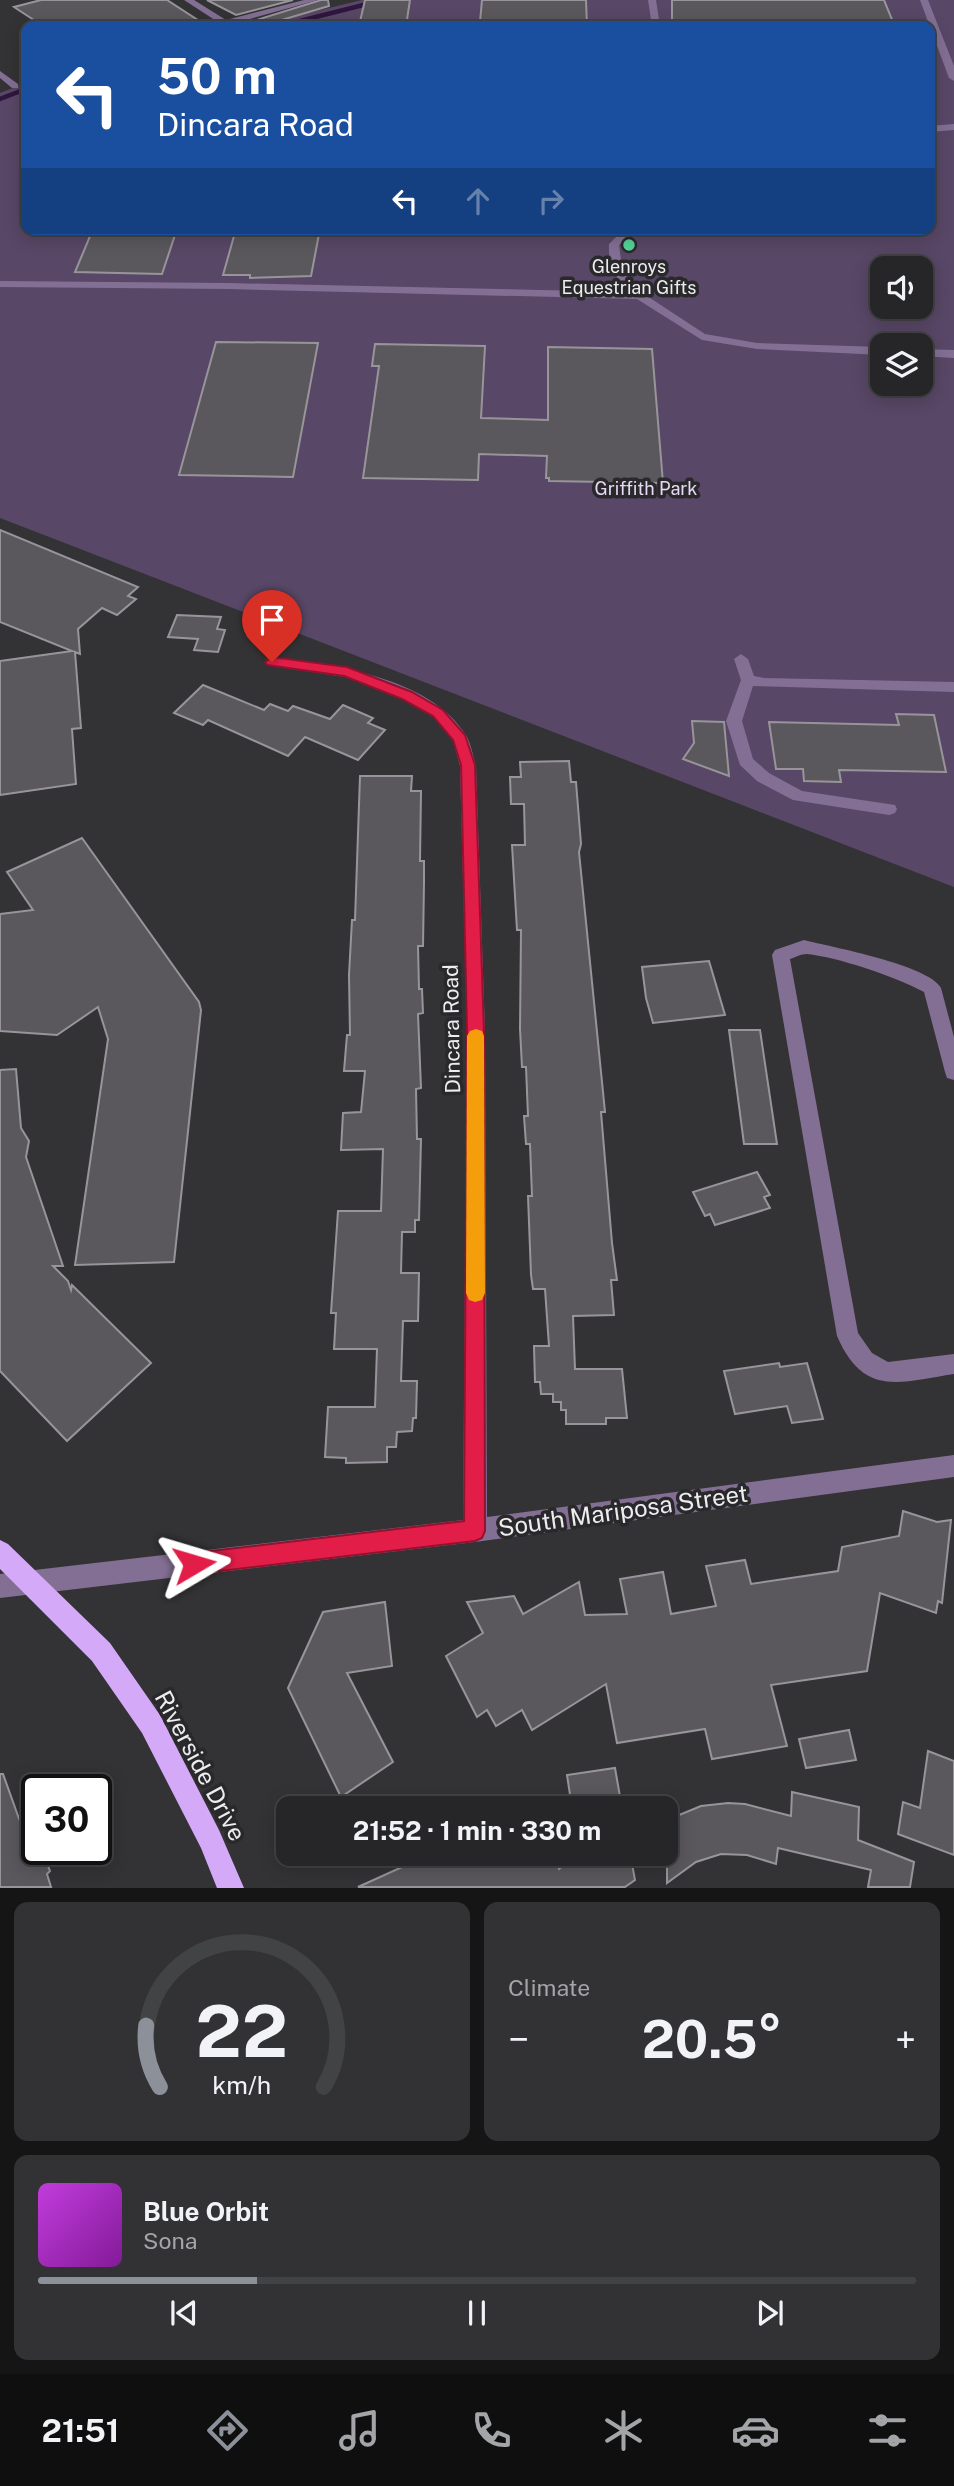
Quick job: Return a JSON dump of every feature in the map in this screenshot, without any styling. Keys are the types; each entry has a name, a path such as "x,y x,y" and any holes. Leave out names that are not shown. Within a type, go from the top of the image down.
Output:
{"main road":[{"name":"Riverside Drive","path":"0,1552 27,1582 101,1652 151,1724 210,1839 231,1888"}],"street":[{"path":"188,0 221,21"},
{"path":"241,21 314,0"},
{"path":"652,0 655,21"},
{"path":"924,0 932,21"},
{"path":"935,29 954,78"},
{"path":"0,74 15,86"},
{"path":"935,129 954,127"},
{"path":"624,235 614,244 613,256 622,279 640,296 702,337 757,345 870,350"},
{"path":"0,285 228,286 640,296"},
{"path":"933,353 954,354"},
{"path":"741,659 748,680 734,721 746,761 763,777 799,796 889,809"},
{"name":"Dincara Road","path":"272,662 347,672 407,695 438,713 460,738 468,765 476,1031 475,1531"},
{"path":"748,680 764,683 954,687"},
{"path":"954,1072 932,988 913,977 875,964 804,947 781,955 848,1336 864,1360 886,1373 954,1364"},
{"name":"South Mariposa Street","path":"0,1586 475,1531 954,1466"}],"green space":[{"name":"Griffith Park","path":"362,0 954,0 954,887 0,518 0,93 21,85 21,235 935,235 935,21 275,21"}],"building":[{"path":"41,0 167,0 199,21 35,21 14,7"},
{"path":"207,0 293,0 236,15"},
{"path":"328,0 329,6 278,21 253,21"},
{"path":"365,0 410,0 407,21 360,21"},
{"path":"482,0 586,0 587,21 480,21"},
{"path":"672,0 884,0 893,21 782,21 672,20"},
{"path":"90,235 175,235 162,274 75,272"},
{"path":"234,235 319,235 311,276 250,278 250,275 223,275"},
{"path":"216,342 318,343 293,477 179,475"},
{"path":"375,344 485,346 481,418 548,420 548,347 652,349 663,483 549,481 549,478 546,478 547,456 479,454 478,480 363,478 379,366 372,366"},
{"path":"0,530 138,587 128,596 136,599 117,615 102,608 78,629 80,654 75,652 81,728 72,729 76,784 0,795 0,661 72,651 0,622"},
{"path":"177,615 221,617 217,629 225,630 218,652 194,650 198,639 168,637"},
{"path":"203,685 264,710 270,704 288,711 293,706 330,719 343,705 373,718 368,723 385,730 358,760 305,737 288,756 208,720 203,725 174,713"},
{"path":"896,714 934,715 946,772 839,770 841,782 804,781 803,769 776,769 769,722 899,725"},
{"path":"692,721 724,722 729,776 683,759 694,743"},
{"path":"569,761 571,782 576,782 581,844 579,852 605,1112 601,1112 617,1280 611,1280 614,1315 573,1316 575,1369 622,1369 627,1418 606,1418 606,1424 566,1424 566,1410 561,1410 561,1402 553,1402 553,1394 541,1394 540,1382 535,1382 534,1346 549,1346 545,1289 533,1289 531,1275 528,1196 532,1196 530,1144 526,1144 526,1067 522,1067 520,1029 521,930 517,930 512,845 525,845 524,804 511,804 510,777 521,777 520,762"},
{"path":"360,776 412,776 411,791 421,791 423,946 418,946 419,989 422,989 423,1013 418,1014 421,1088 416,1089 417,1139 421,1139 419,1220 415,1220 415,1232 402,1232 401,1273 419,1273 418,1321 403,1321 401,1381 417,1381 416,1418 413,1418 412,1431 397,1432 396,1447 387,1447 387,1462 346,1463 346,1458 325,1457 328,1407 375,1407 377,1349 334,1349 336,1313 331,1313 338,1211 381,1211 383,1149 341,1150 343,1113 361,1112 365,1071 344,1071 347,1035 350,1035 349,975 352,920 355,920"},
{"path":"82,838 199,1002 201,1010 174,1262 75,1265 108,1039 98,1007 57,1035 0,1031 0,914 33,910 7,872"},
{"path":"709,961 725,1015 653,1023 642,967"},
{"path":"729,1030 760,1030 777,1144 744,1144"},
{"path":"16,1069 21,1128 29,1141 26,1157 63,1266 53,1266 68,1281 71,1290 72,1285 151,1363 67,1441 0,1371 0,1070"},
{"path":"757,1172 770,1195 764,1197 770,1208 715,1225 710,1214 705,1216 693,1192"},
{"path":"779,1363 780,1367 807,1363 823,1419 792,1423 787,1406 735,1414 724,1371"},
{"path":"903,1511 937,1522 951,1520 942,1603 938,1601 936,1613 880,1593 867,1671 771,1685 787,1746 712,1759 705,1729 617,1743 606,1684 532,1730 522,1710 496,1726 487,1710 477,1717 446,1656 483,1633 467,1602 514,1596 523,1614 579,1582 585,1615 627,1614 620,1579 663,1572 671,1614 716,1606 706,1566 745,1560 751,1584 838,1571 842,1547 899,1536"},
{"path":"385,1602 392,1666 347,1673 393,1762 342,1796 288,1688 323,1612"},
{"path":"849,1730 856,1760 806,1768 799,1739"},
{"path":"928,1751 954,1761 954,1855 898,1834 903,1802 920,1808"},
{"path":"615,1768 620,1796 570,1796 567,1775"},
{"path":"0,1774 3,1774 21,1824 21,1865 48,1865 51,1887 0,1887"},
{"path":"792,1792 859,1807 858,1840 914,1862 910,1887 868,1887 871,1870 778,1848 776,1864 747,1855 721,1854 696,1862 667,1883 667,1866 678,1866 678,1815 701,1806 728,1803 745,1804 791,1816"},
{"path":"404,1866 558,1866 559,1869 563,1866 632,1866 635,1880 625,1887 358,1887"}],"waterway":[{"path":"300,21 383,0"},
{"path":"0,99 21,91"}],"slow traffic":[{"path":"475,1293 476,1036"}],"place":[{"name":"Glenroys Equestrian Gifts","path":"629,245"}],"route":[{"path":"194,1564 475,1531 476,1031 468,765 460,738 438,713 407,695 347,672 272,662"}]}
